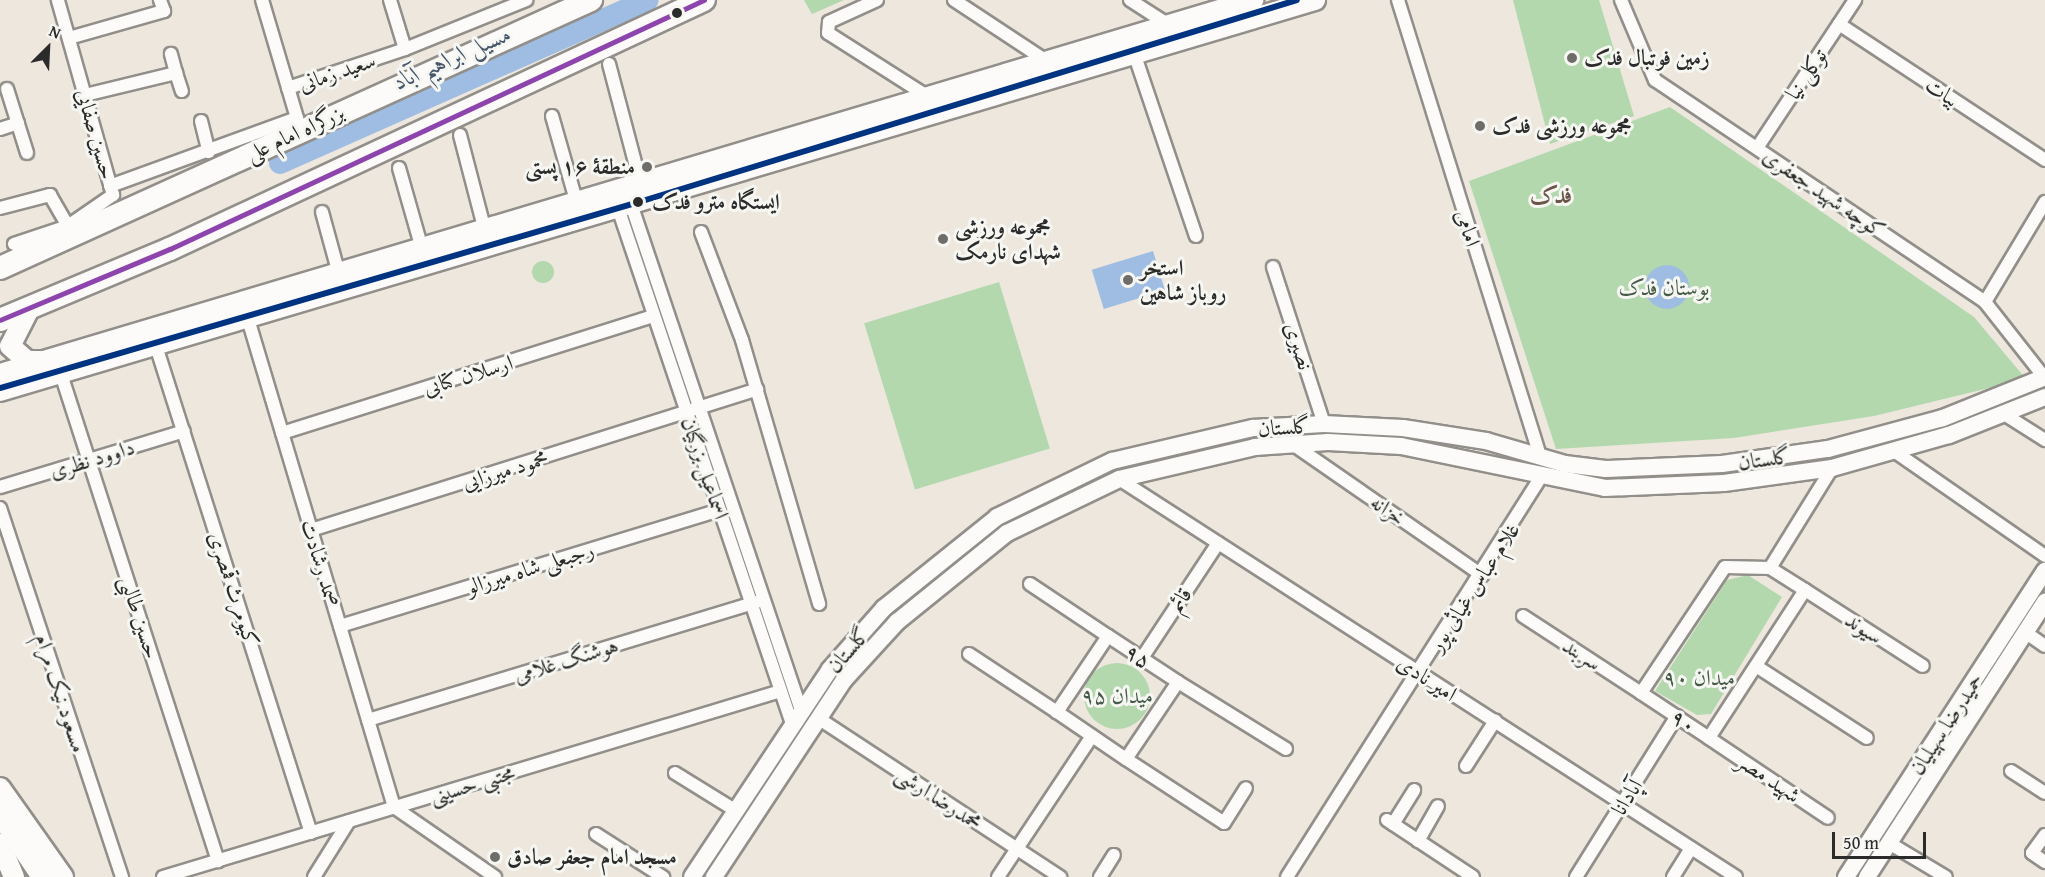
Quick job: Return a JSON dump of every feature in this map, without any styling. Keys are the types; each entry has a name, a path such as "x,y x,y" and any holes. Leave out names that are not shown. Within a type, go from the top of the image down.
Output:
{"highway":[{"name":"بزرگراه امام علی","path":"0,268 591,0"},
{"path":"0,320 28,311 704,0"}],"main road":[{"path":"0,391 248,319 930,98 1253,0"},
{"path":"0,374 422,249 487,240 578,204 626,197 1135,56 1315,0"},
{"path":"28,311 10,346 27,361 43,361"},
{"name":"گلستان","path":"692,877 797,717 884,609 989,523 1044,491 1112,461 1182,441 1253,428 1324,424 1403,428 1606,469 1790,455 1943,417 2044,377"},
{"name":"گلستان","path":"714,877 818,718 897,622 950,575 1007,533 1119,479 1186,459 1294,445 1401,446 1488,461 1540,478 1647,487 1832,468 1893,451 2045,398"},
{"path":"1540,455 1540,478"},
{"name":"حمیدرضا سهیلیان","path":"1867,877 2018,628 2045,572"},
{"name":"حمیدرضا سهیلیان","path":"1846,877 2018,628 2045,602"},
{"path":"797,717 818,718"},
{"path":"0,788 63,877"},
{"path":"0,815 42,877"},
{"path":"1874,834 1889,843"},
{"path":"0,844 14,877"}],"street":[{"name":"حسین صفایی","path":"58,0 111,192"},
{"path":"69,38 164,11 160,0"},
{"path":"14,244 68,226 111,192 297,118 262,0"},
{"name":"سعید زمانی","path":"288,88 405,49 390,0"},
{"path":"405,49 526,0"},
{"path":"877,0 827,28 930,98"},
{"path":"954,0 1048,62"},
{"path":"1130,0 1169,25"},
{"name":"امامی","path":"1398,0 1540,455"},
{"name":"کوچه شهید جعفری","path":"1622,0 1655,80 1985,302 2044,377"},
{"name":"توکلی نیا","path":"1757,148 1855,0"},
{"name":"بیات","path":"1839,24 2045,160"},
{"path":"171,54 182,91"},
{"path":"1135,56 1196,236"},
{"path":"609,64 626,197"},
{"path":"85,95 176,73"},
{"path":"7,89 27,153"},
{"path":"552,116 578,204"},
{"path":"201,122 209,152"},
{"path":"0,129 18,123"},
{"path":"460,135 487,240"},
{"path":"399,168 422,249"},
{"path":"0,208 44,194 55,199 68,226"},
{"name":"اسماعیل بزرگیان","path":"626,197 654,316 781,691 797,717"},
{"name":"اسماعیل بزرگیان","path":"626,197 764,600 797,717"},
{"path":"1985,302 2045,202"},
{"path":"322,212 339,274"},
{"path":"701,232 757,388 819,604"},
{"name":"نصیری","path":"1273,267 1324,424"},
{"name":"ارسلان کتابی","path":"282,433 654,316"},
{"name":"صمد رشادت","path":"248,319 394,807"},
{"name":"کیومرث قمصری","path":"156,346 311,832"},
{"name":"حسین طالبی","path":"61,374 218,861"},
{"name":"محمود میرزایی","path":"311,530 700,410 757,388"},
{"path":"2004,414 2045,440"},
{"name":"داوود نظری","path":"0,487 184,431"},
{"name":"خزانه","path":"1294,445 1482,575"},
{"path":"1893,451 2045,556"},
{"path":"1770,568 1832,468"},
{"name":"غلام عباس غیاثی ‌پور","path":"1287,877 1482,575 1540,478"},
{"name":"امیر نادی","path":"1119,479 1736,877"},
{"name":"مسعود نیک مرام","path":"0,508 122,877"},
{"name":"رجبعلی شاه میرزالو","path":"340,626 720,510"},
{"name":"قائم","path":"1142,658 1218,543"},
{"path":"1641,693 1725,567 1770,568 1805,590"},
{"path":"1030,584 1108,636"},
{"name":"۹۰","path":"1641,693 1709,738 1805,590"},
{"name":"سیوند","path":"1805,590 1923,666"},
{"name":"هوشنگ غلامی","path":"368,720 764,600"},
{"name":"سربند","path":"1523,616 1641,693"},
{"path":"2018,628 2045,646"},
{"name":"۹۵","path":"1057,712 1108,636 1286,749"},
{"path":"969,654 1224,823 1246,788"},
{"path":"1756,666 1867,738"},
{"path":"1126,759 1178,682"},
{"name":"مجتبی حسینی","path":"164,877 781,691"},
{"name":"آپادانا","path":"1576,877 1677,716"},
{"name":"محمدرضا ارشی","path":"818,718 1060,877"},
{"path":"1466,766 1495,721"},
{"path":"998,877 1092,736"},
{"name":"شهید مصر","path":"1709,738 1828,818"},
{"path":"2011,771 2045,793"},
{"path":"675,773 735,810"},
{"path":"1414,790 1390,822 1473,877"},
{"path":"1418,841 1438,806"},
{"path":"394,807 495,877"},
{"path":"314,877 349,821"},
{"path":"596,834 663,877"},
{"path":"2045,835 2032,853 2045,862"},
{"path":"1889,843 1946,877"},
{"path":"1673,877 1691,848"},
{"path":"1100,877 1114,855"}],"green space":[{"path":"804,0 844,0 812,14"},
{"name":"زمین فوتبال فدک","path":"1513,0 1599,0 1634,116 1550,144"},
{"name":"بوستان فدک","path":"1670,107 1974,317 2026,379 1874,416 1734,438 1556,449 1469,181"},
{"path":"543,261 551,264 554,272 551,280 543,283 535,280 532,272 535,264"},
{"path":"999,282 1050,448 915,490 864,323"},
{"name":"میدان ۹۰","path":"1748,575 1782,597 1711,714 1697,715 1655,691 1727,580"},
{"name":"میدان ۹۵","path":"1117,663 1130,666 1140,673 1147,683 1150,696 1147,709 1140,719 1130,726 1117,729 1104,726 1094,719 1087,709 1084,696 1087,683 1094,673 1104,666"}],"water":[{"name":"استخر روباز شاهین","path":"1153,251 1165,290 1104,309 1092,270"},
{"path":"1667,265 1682,272 1689,287 1682,302 1667,309 1652,302 1645,287 1652,272"}],"waterway":[{"name":"مسیل ابراهیم آباد","path":"280,163 647,0"}],"transit line":[{"path":"0,320 170,249 704,0"},
{"path":"0,388 639,202 1297,0"}],"place":[{"name":"زمین فوتبال فدک","path":"1572,58"},
{"name":"مجموعه ورزشی فدک","path":"1480,126"},
{"name":"منطقهٔ ۱۶ پستی","path":"647,167"},
{"name":"ایستگاه مترو فدک","path":"638,202"},
{"name":"مجموعه ورزشی شهدای نارمک","path":"943,239"},
{"name":"استخر روباز شاهین","path":"1128,280"},
{"name":"مسجد امام جعفر صادق","path":"495,857"}],"district":[{"name":"فدک","path":"1551,195"}]}
